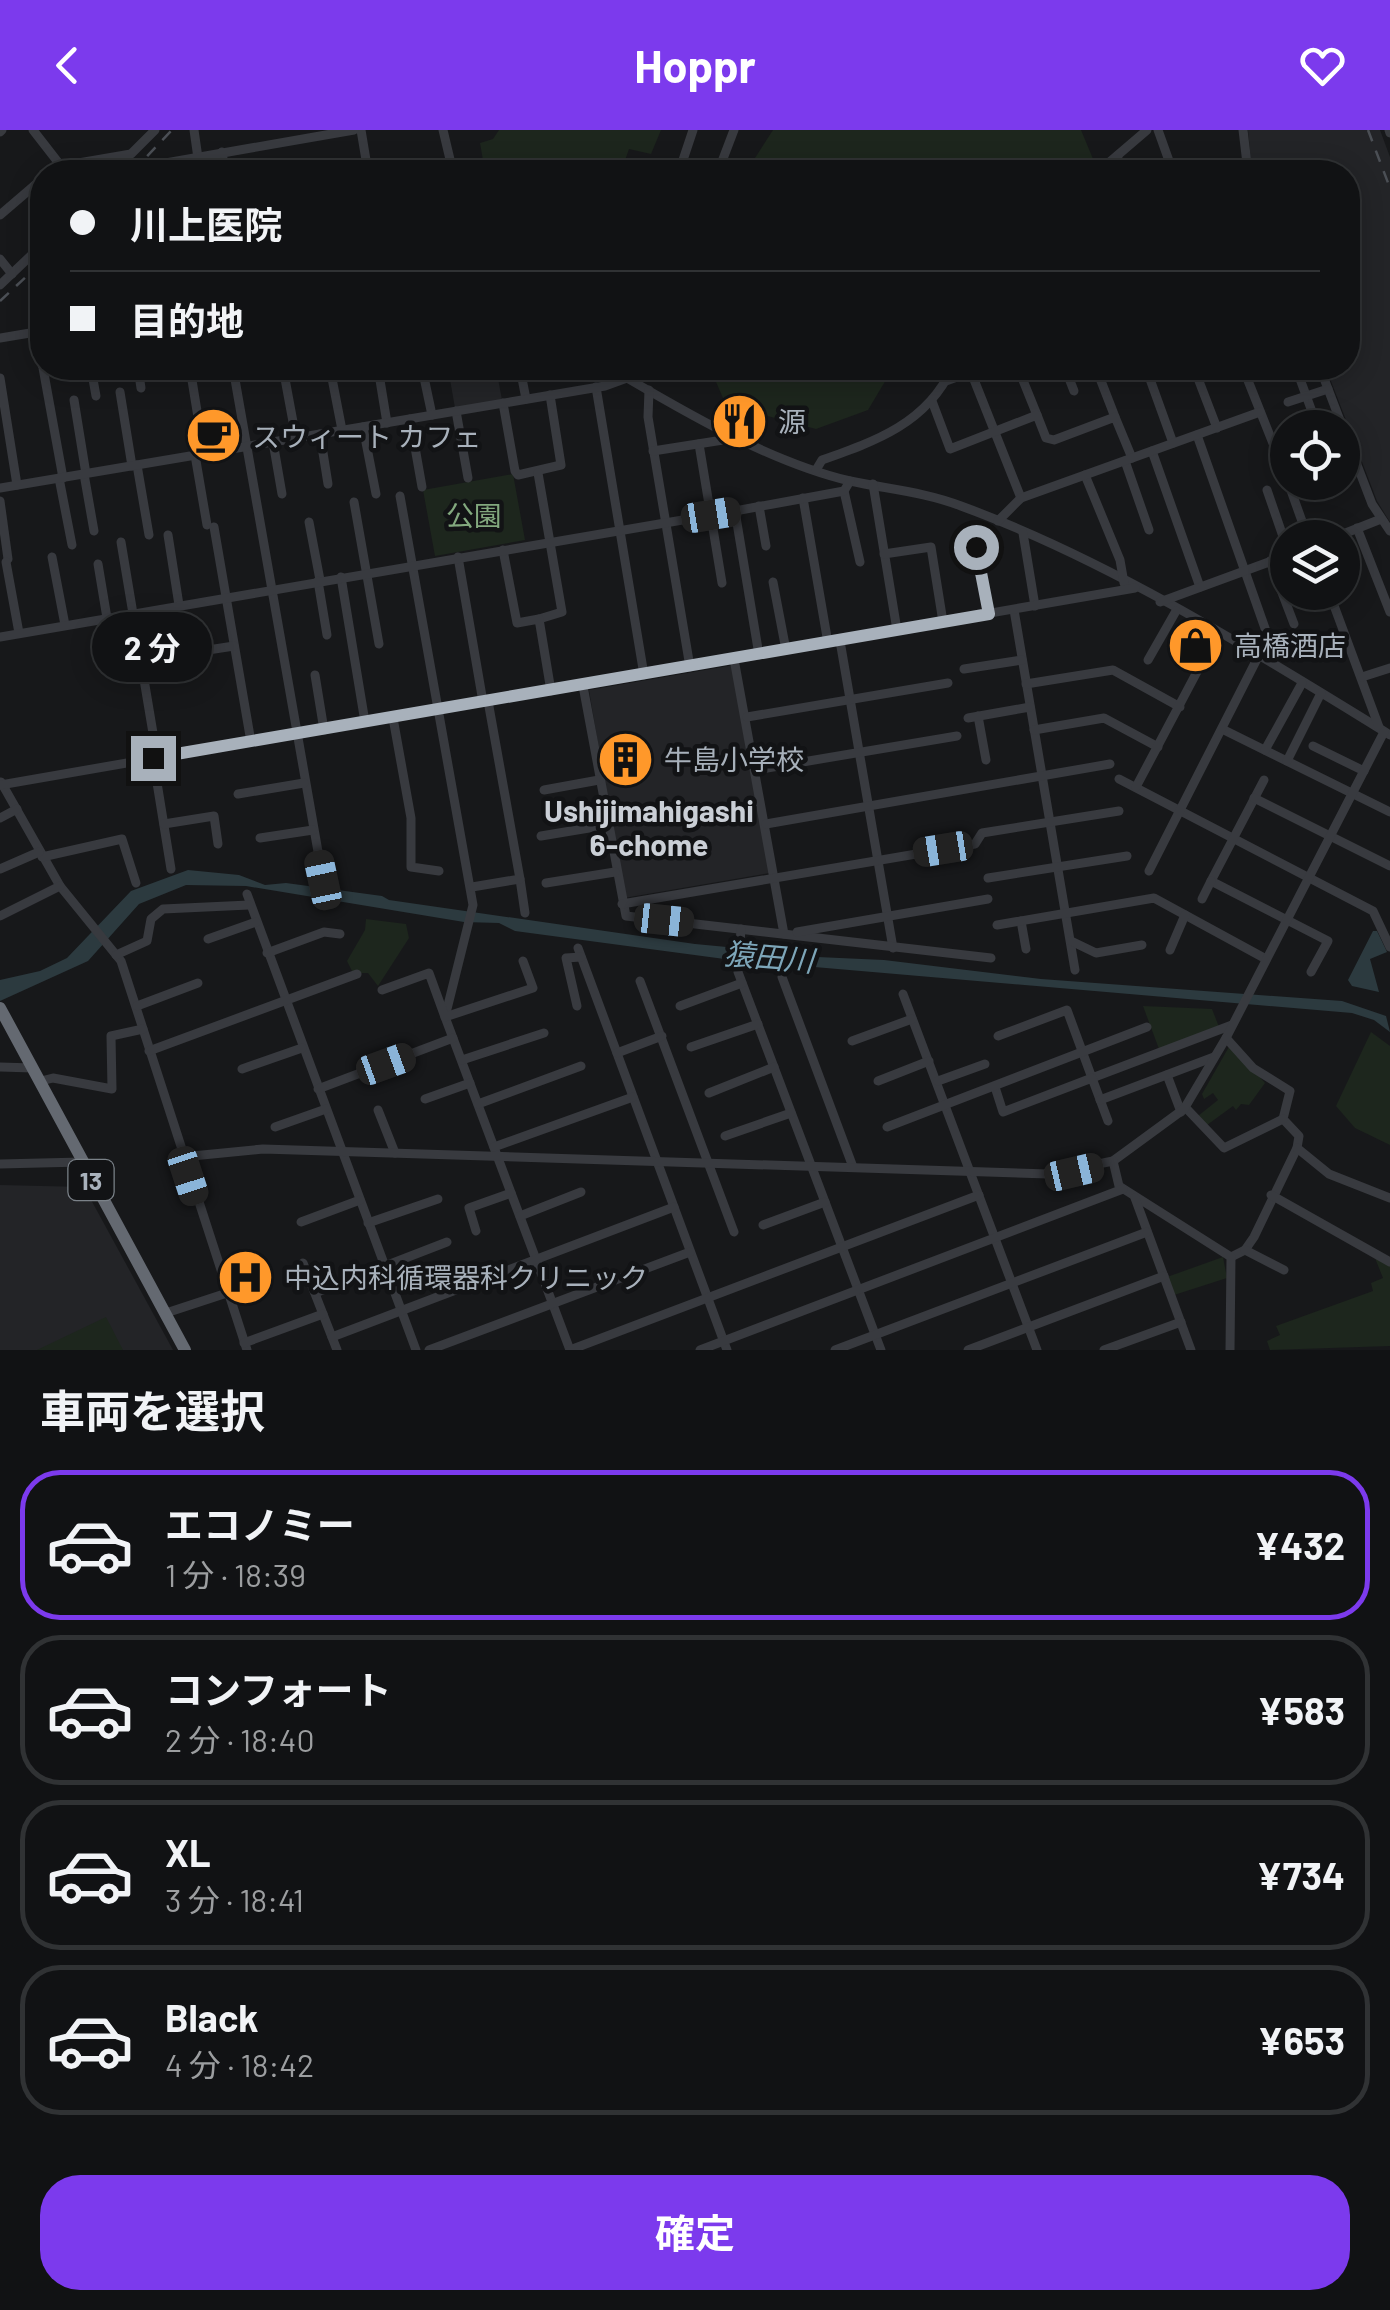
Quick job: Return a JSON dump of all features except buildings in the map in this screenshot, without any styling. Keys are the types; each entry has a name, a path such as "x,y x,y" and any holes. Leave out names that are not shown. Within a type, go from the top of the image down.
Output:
{"highway":[{"name":"13","path":"0,1008 186,1350"}],"street":[{"path":"32,130 56,160"},
{"path":"98,160 131,154 155,130"},
{"path":"194,130 198,160"},
{"path":"178,160 358,130 365,160"},
{"path":"443,130 450,160"},
{"path":"682,160 692,130"},
{"path":"723,160 734,130"},
{"path":"1112,160 1147,130"},
{"path":"1158,130 1169,160"},
{"path":"1243,130 1247,160"},
{"path":"222,152 223,160"},
{"path":"1117,156 1118,160"},
{"path":"0,214 30,189"},
{"path":"0,285 30,257"},
{"path":"0,259 12,274"},
{"path":"0,338 30,334"},
{"path":"0,378 17,485"},
{"path":"45,380 72,545"},
{"path":"93,380 96,396"},
{"path":"140,380 141,388"},
{"path":"191,380 210,526 250,742"},
{"path":"236,380 323,880"},
{"path":"285,380 296,438"},
{"path":"332,380 342,430"},
{"path":"380,380 388,422"},
{"path":"425,380 432,415"},
{"path":"522,380 526,399"},
{"path":"0,488 596,388 621,380"},
{"path":"631,380 732,434 816,470 959,505 998,521 1135,588 1386,730"},
{"path":"974,380 1021,498"},
{"path":"1023,380 1046,438 1054,440 1114,417"},
{"path":"1070,380 1074,391"},
{"path":"1100,380 1149,530"},
{"path":"1150,380 1174,443"},
{"path":"1199,380 1217,428"},
{"path":"1248,380 1270,437"},
{"path":"1300,380 1311,410"},
{"path":"1325,380 1336,410"},
{"path":"816,470 822,460 898,430 932,401 946,381"},
{"path":"596,388 644,675"},
{"path":"1288,402 1328,389"},
{"path":"649,390 653,451 690,667"},
{"path":"120,392 149,534"},
{"path":"503,403 515,471 518,476 538,473 562,465 550,395"},
{"path":"74,400 94,531"},
{"path":"932,401 950,448 1037,415"},
{"path":"456,411 468,478"},
{"path":"998,521 1007,507 1021,498 1260,412"},
{"path":"410,419 422,486"},
{"path":"364,427 376,494"},
{"path":"320,434 328,484"},
{"path":"653,451 723,440 732,434"},
{"path":"1197,435 1266,632"},
{"path":"273,442 282,494"},
{"path":"699,444 722,582"},
{"path":"1152,451 1200,587"},
{"path":"1360,472 1381,520 1390,531"},
{"path":"504,550 517,623 562,612 538,473"},
{"path":"1085,475 1120,560 1124,583"},
{"path":"850,481 844,491 860,562"},
{"path":"873,484 897,630"},
{"path":"1267,490 1277,520"},
{"path":"0,636 844,491"},
{"path":"400,496 474,905 445,1016"},
{"path":"804,498 828,643"},
{"path":"0,501 19,633"},
{"path":"354,502 379,644"},
{"path":"759,506 766,546"},
{"path":"736,511 759,655"},
{"path":"1360,527 1381,520"},
{"path":"309,522 327,635"},
{"path":"1023,533 1035,606"},
{"path":"1360,533 1390,612"},
{"path":"168,535 179,605"},
{"path":"120,542 170,869"},
{"path":"884,554 932,547 943,622"},
{"path":"976,547 989,614"},
{"path":"52,556 64,625"},
{"path":"458,557 525,913"},
{"path":"1160,602 1270,561"},
{"path":"98,564 107,618"},
{"path":"341,577 365,722"},
{"path":"774,582 786,650"},
{"path":"323,1314 245,1347 136,1006 114,952 60,886 1,783 583,686 1135,588"},
{"path":"1014,610 1075,970"},
{"path":"1289,610 1294,624"},
{"path":"1336,610 1386,730"},
{"path":"1148,660 1176,611"},
{"path":"538,619 551,691"},
{"path":"1136,787 1217,634"},
{"path":"840,640 893,948"},
{"path":"208,650 234,646"},
{"path":"1148,871 1258,658"},
{"path":"734,659 784,934"},
{"path":"964,669 1022,660"},
{"path":"1362,678 1390,668"},
{"path":"1026,684 1113,670 1180,706"},
{"path":"315,675 324,730"},
{"path":"746,718 948,683"},
{"path":"1265,750 1302,683"},
{"path":"583,686 626,916 740,935 784,934 991,958"},
{"path":"1287,761 1321,694"},
{"path":"986,760 973,717 1030,706"},
{"path":"393,718 411,818 411,867 439,871"},
{"path":"1034,730 1104,718 1158,747"},
{"path":"1222,729 1390,812"},
{"path":"182,1157 263,1149 496,1151 658,1163 1050,1174 1113,1161 1183,1109 1226,1038 1386,730"},
{"path":"755,770 957,736"},
{"path":"1312,746 1364,771"},
{"path":"766,824 1110,764"},
{"path":"1118,779 1373,911 1390,947"},
{"path":"544,790 599,780"},
{"path":"1202,899 1264,780"},
{"path":"238,794 304,782"},
{"path":"1254,798 1390,866"},
{"path":"0,818 17,809"},
{"path":"622,904 976,844 982,833 1119,811"},
{"path":"164,824 214,816 218,844"},
{"path":"541,836 607,824"},
{"path":"260,838 313,830"},
{"path":"0,869 41,855 122,838 136,883"},
{"path":"988,878 1127,856"},
{"path":"546,884 615,872"},
{"path":"472,887 520,879"},
{"path":"1211,881 1328,940 1311,972"},
{"path":"0,916 60,886"},
{"path":"998,924 1154,898 1266,960"},
{"path":"114,952 147,941 151,919 163,909 248,899 416,1350"},
{"path":"784,934 988,899"},
{"path":"1170,950 1185,916"},
{"path":"1021,921 1026,949"},
{"path":"208,939 256,922"},
{"path":"267,953 324,932 340,934"},
{"path":"740,935 737,964 742,983 881,1350"},
{"path":"1071,941 1096,953 1142,945"},
{"path":"577,1006 566,958 580,953 726,1346"},
{"path":"445,1016 533,988 524,961"},
{"path":"382,990 428,973 570,1350 978,1194"},
{"path":"149,1052 286,1004 357,974"},
{"path":"782,977 853,1167"},
{"path":"640,980 734,1232"},
{"path":"136,1006 198,983"},
{"path":"680,1006 742,983"},
{"path":"903,994 1037,1350"},
{"path":"998,1036 1067,1010 1108,1121"},
{"path":"852,1041 912,1019"},
{"path":"995,1087 1003,1112 1235,1020"},
{"path":"691,1047 758,1024"},
{"path":"887,1127 1147,1027"},
{"path":"40,1081 53,1078 112,1089 111,1036 143,1029"},
{"path":"462,1060 544,1033"},
{"path":"616,1053 662,1036"},
{"path":"318,1089 453,1038"},
{"path":"1167,1075 1183,1109 1224,1148 1283,1119 1290,1091 1253,1068 1226,1038"},
{"path":"242,1069 302,1048"},
{"path":"1100,1100 1215,1057"},
{"path":"878,1081 930,1061"},
{"path":"938,1081 984,1064"},
{"path":"478,1104 581,1066"},
{"path":"0,1067 33,1068"},
{"path":"709,1094 774,1067"},
{"path":"425,1099 470,1083"},
{"path":"496,1151 632,1097"},
{"path":"275,1126 326,1109"},
{"path":"378,1110 395,1152"},
{"path":"726,1136 790,1113"},
{"path":"1231,1257 1246,1250 1297,1148 1299,1136 1283,1119"},
{"path":"1297,1148 1330,1174 1390,1198"},
{"path":"1113,1161 1122,1189 1231,1257"},
{"path":"0,1164 82,1162"},
{"path":"700,1350 726,1346 858,1289 1122,1189"},
{"path":"520,1216 581,1192"},
{"path":"476,1231 469,1208 511,1193"},
{"path":"1271,1195 1390,1262"},
{"path":"1134,1197 1191,1350"},
{"path":"368,1224 438,1199"},
{"path":"301,1222 360,1200"},
{"path":"762,1225 825,1202"},
{"path":"332,1337 674,1207"},
{"path":"835,1350 1147,1232"},
{"path":"315,1292 447,1242"},
{"path":"1246,1250 1284,1270"},
{"path":"429,1350 690,1252"},
{"path":"1230,1350 1231,1257"},
{"path":"303,1263 337,1350"},
{"path":"968,1350 1164,1276"},
{"path":"166,1313 226,1293"},
{"path":"1104,1350 1181,1322"}],"shaded area":[{"path":"1248,130 1380,130 1390,157 1390,522 1377,501 1360,457 1360,410 1342,410 1331,380 1360,380 1360,160 1251,160"},
{"path":"450,380 498,380 502,400 455,408"},
{"path":"734,665 770,873 624,898 589,690"},
{"path":"0,1185 84,1187 173,1350 0,1350"}],"green space":[{"path":"499,130 661,130 651,154 629,149 625,160 483,160 480,143 493,139"},
{"path":"773,130 1081,130 1094,160 754,160"},
{"path":"715,380 886,380 868,410 816,429 726,405"},
{"name":"公園","path":"513,474 525,540 435,556 423,490"},
{"path":"366,919 406,924 409,938 378,986 368,973 353,973 347,961 365,930"},
{"path":"1143,1006 1212,1009 1219,1027 1159,1049"},
{"path":"1371,1032 1390,1046 1390,1145 1355,1128 1336,1106"},
{"path":"1230,1045 1265,1083 1249,1105 1241,1104 1236,1110 1233,1106 1207,1125 1198,1116 1218,1100 1213,1093 1204,1099 1202,1094"},
{"path":"1223,1257 1227,1278 1174,1295 1167,1277"},
{"path":"1375,1258 1390,1264 1390,1346 1270,1350 1267,1341 1280,1335 1276,1326 1373,1291 1371,1283 1383,1278"},
{"path":"106,1317 123,1350 37,1350"}],"water":[{"name":"猿田川","path":"188,870 239,875 265,885 286,883 382,896 695,944 770,951 773,955 884,960 1041,979 1342,1001 1386,1016 1390,1032 1374,1020 1352,1013 732,960 515,931 499,923 464,922 246,886 186,885 139,904 88,961 0,1001 0,980 40,971 67,958 131,891"},
{"path":"1373,931 1377,931 1387,952 1370,959 1379,992 1352,986 1348,980"}],"railway":[{"path":"143,160 172,130"},
{"path":"1368,130 1390,188"},
{"path":"0,301 30,273"}],"place":[{"name":"源","path":"739,421"},
{"name":"スウィート カフェ","path":"213,436"},
{"name":"高橋酒店","path":"1195,645"},
{"name":"牛島小学校","path":"625,759"},
{"name":"中込内科循環器科クリニック","path":"245,1277"}],"district":[{"name":"Ushijimahigashi 6-chome","path":"649,827"}],"route":[{"path":"153,758 989,614 976,547"}]}
